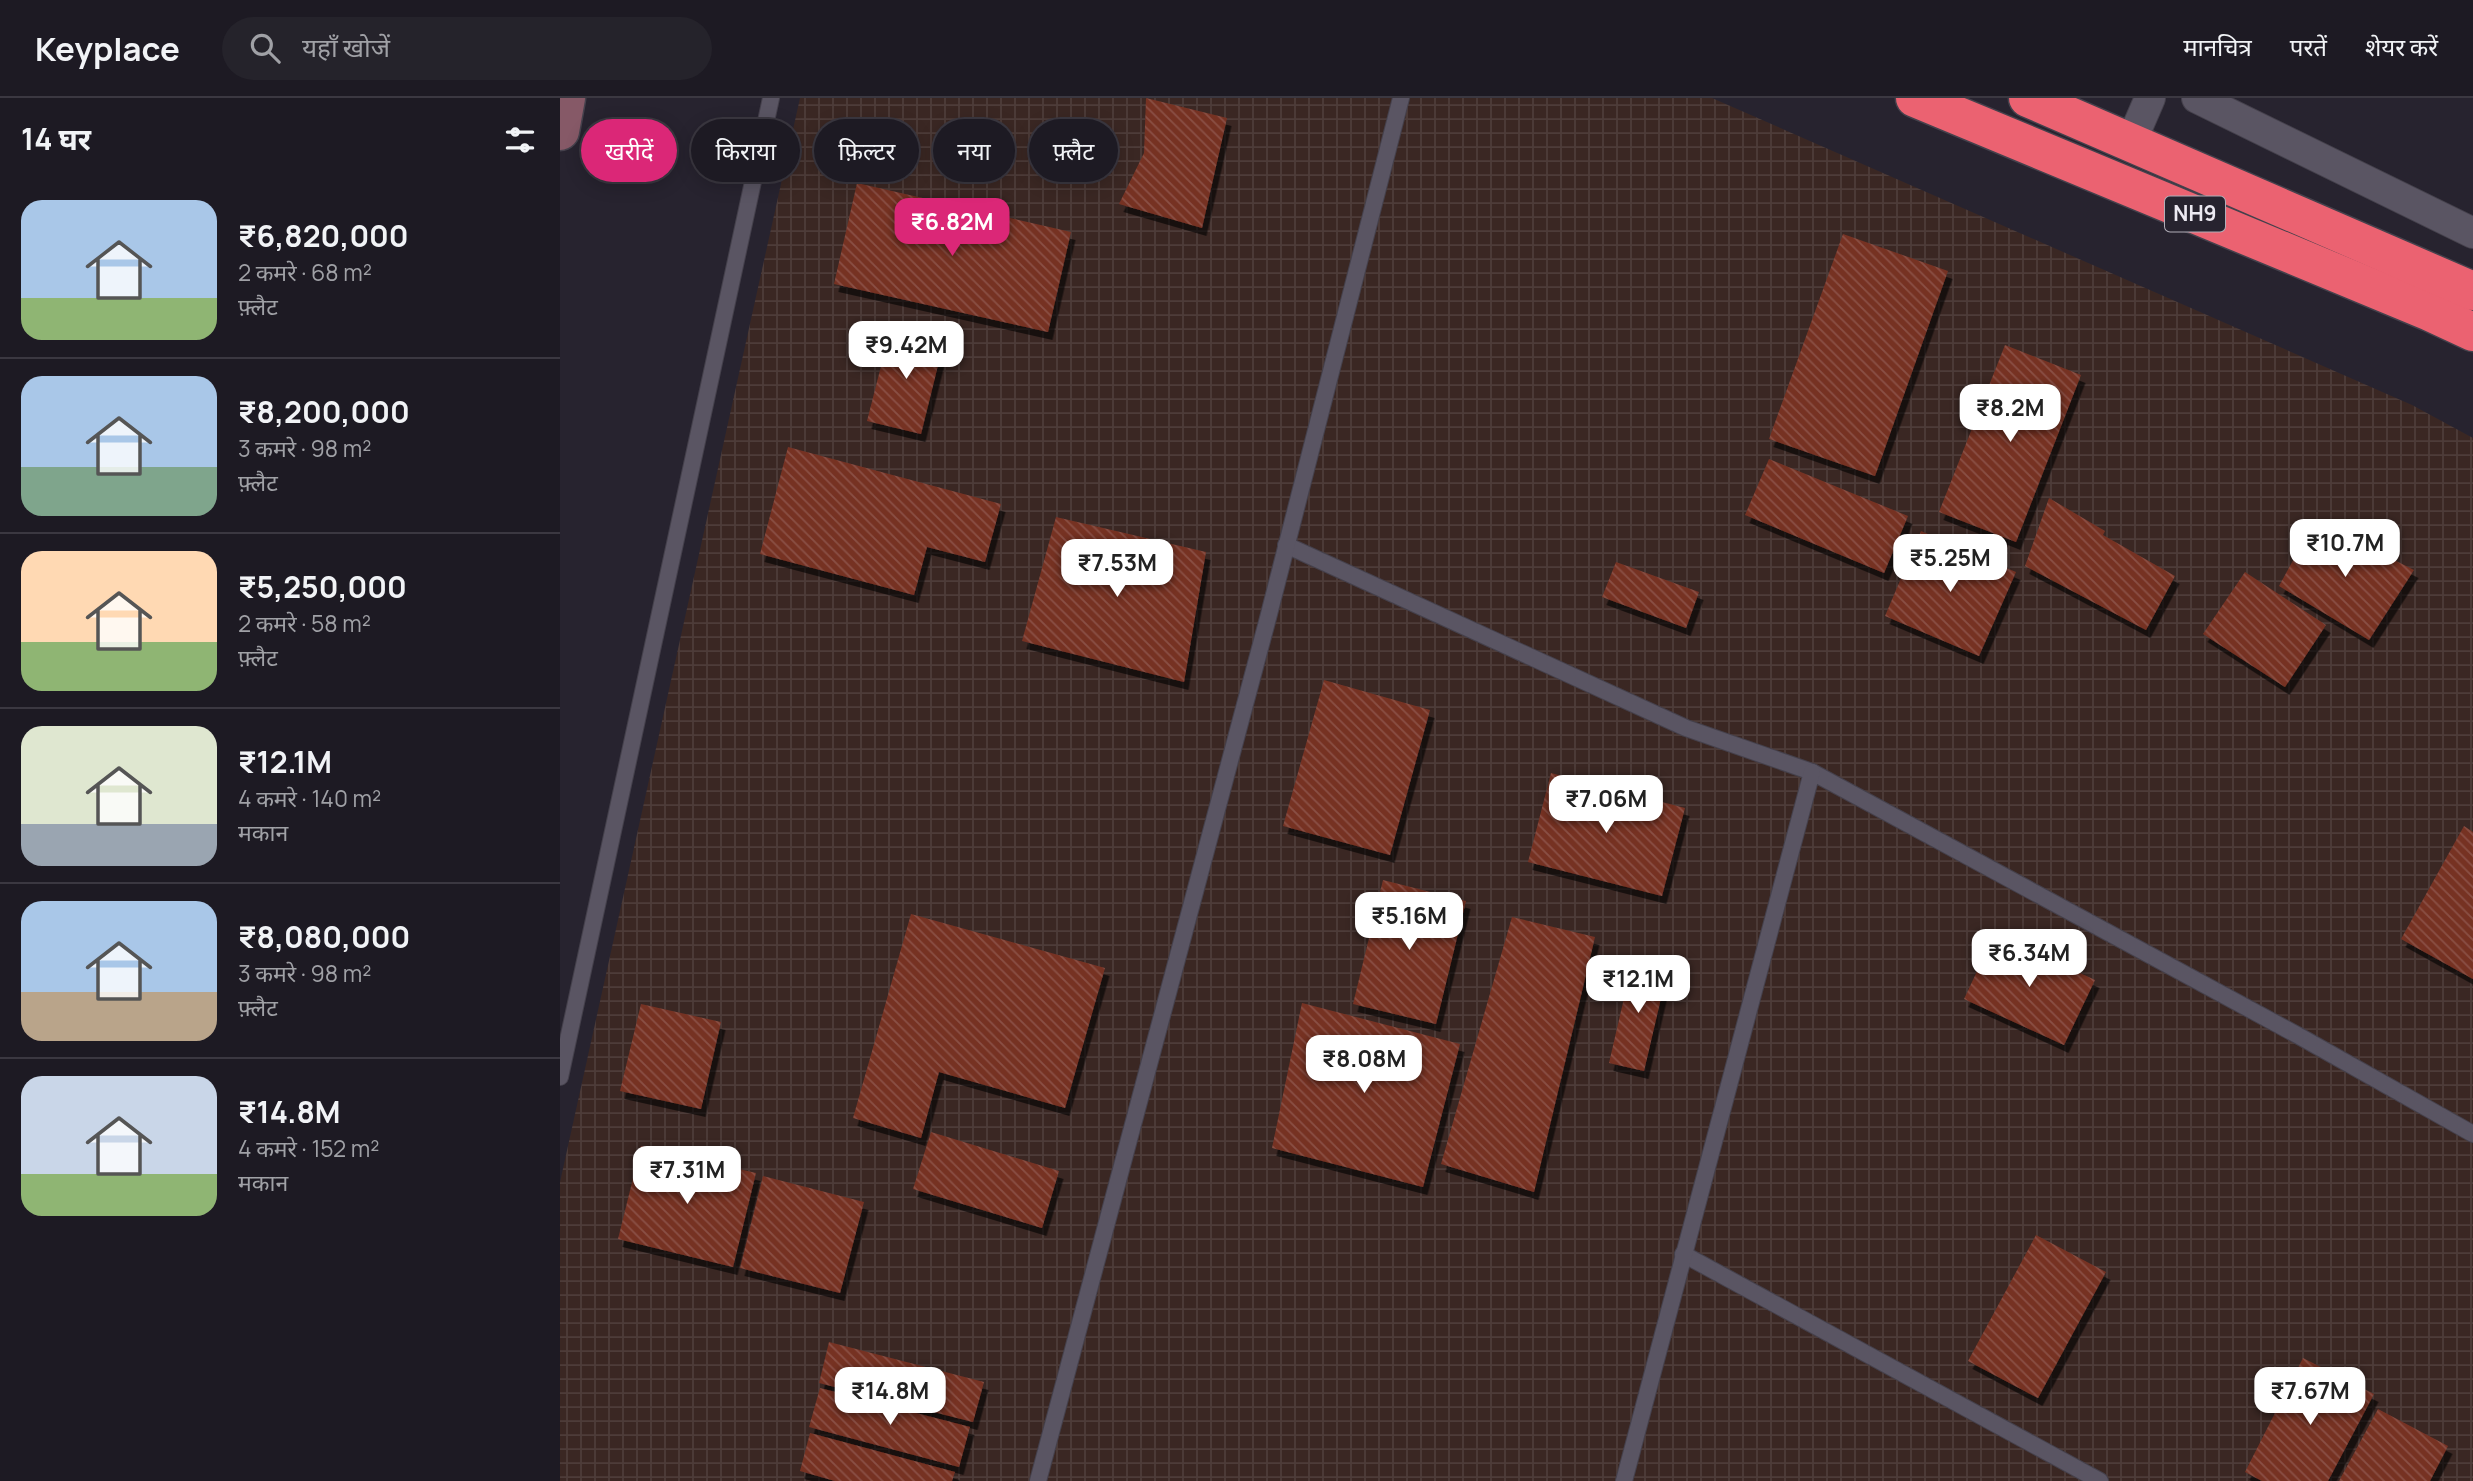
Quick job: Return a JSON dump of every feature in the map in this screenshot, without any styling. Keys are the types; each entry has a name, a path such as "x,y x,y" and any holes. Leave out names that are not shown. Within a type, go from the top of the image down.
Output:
{"highway":[{"name":"NH9","path":"1916,98 2473,332"},
{"path":"2028,98 2473,291"}],"main road":[{"path":"560,131 566,98"}],"street":[{"path":"2131,142 2150,98"},
{"path":"2197,98 2473,233"}],"lane":[{"path":"560,1077 771,98"},
{"path":"1038,1481 1286,545 1401,98"},
{"path":"1286,545 1686,728 1812,772 2473,1134"},
{"path":"1624,1481 1812,772"},
{"path":"1683,1254 2100,1481"}],"shaded area":[{"path":"800,98 1712,98 2412,405 2473,438 2473,1481 560,1481 560,1182 781,182 800,182 800,119 795,119"}],"building":[{"path":"1146,98 1227,118 1202,228 1119,204 1144,153"},
{"path":"857,183 1071,232 1048,332 834,284"},
{"path":"1843,234 1948,271 1875,476 1769,439"},
{"path":"891,327 944,341 921,434 867,421"},
{"path":"2005,345 2081,375 2016,542 1939,512"},
{"path":"788,447 1001,504 985,562 927,547 914,595 760,554"},
{"path":"1769,459 1908,516 1884,573 1745,515"},
{"path":"2049,498 2105,531 2103,535 2175,576 2146,630 2025,566"},
{"path":"1056,517 1206,552 1184,682 1022,641"},
{"path":"2315,520 2414,570 2369,640 2279,586"},
{"path":"1921,531 2016,572 1979,656 1885,616"},
{"path":"1616,562 1699,592 1686,628 1602,597"},
{"path":"2245,572 2326,625 2285,687 2203,634"},
{"path":"1324,680 1430,710 1390,855 1283,826"},
{"path":"1551,773 1685,808 1662,896 1528,862"},
{"path":"2464,826 2473,832 2473,979 2401,939"},
{"path":"1383,880 1466,901 1436,1024 1353,1004"},
{"path":"911,914 1105,968 1065,1108 939,1072 921,1138 853,1118"},
{"path":"1512,917 1595,937 1534,1192 1441,1164"},
{"path":"1995,933 2095,980 2064,1045 1964,999"},
{"path":"1633,959 1668,968 1644,1071 1609,1063"},
{"path":"1302,1003 1460,1044 1423,1187 1272,1148"},
{"path":"641,1004 721,1022 701,1109 620,1091"},
{"path":"931,1132 1059,1171 1042,1228 913,1189"},
{"path":"641,1146 756,1173 733,1267 618,1239"},
{"path":"763,1176 864,1202 840,1293 740,1268"},
{"path":"2036,1235 2106,1272 2038,1398 1968,1361"},
{"path":"829,1342 984,1382 973,1422 819,1383"},
{"path":"2303,1358 2374,1394 2328,1481 2262,1481 2245,1472"},
{"path":"820,1388 970,1427 959,1467 809,1427"},
{"path":"2378,1409 2448,1446 2430,1481 2339,1481"},
{"path":"810,1433 955,1472 952,1481 835,1481 800,1471"}]}
